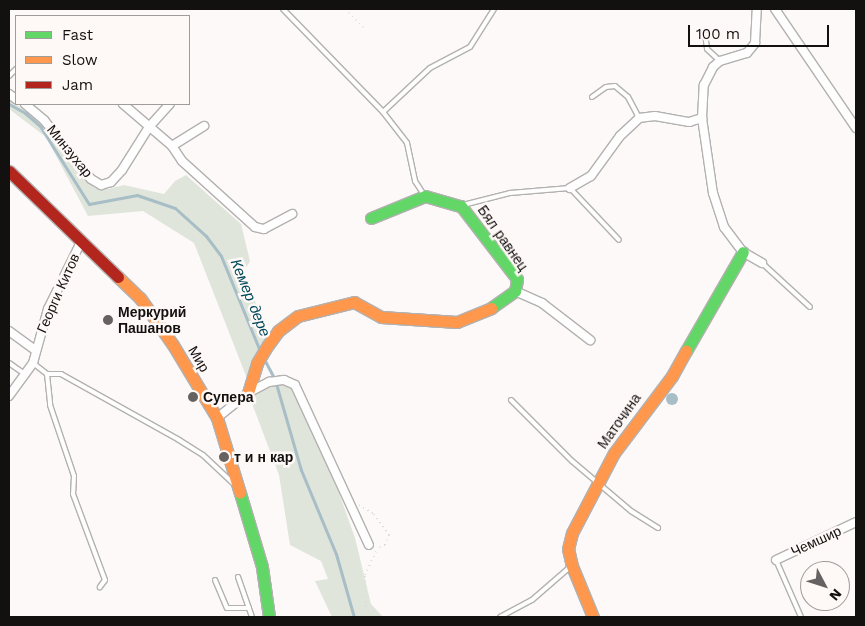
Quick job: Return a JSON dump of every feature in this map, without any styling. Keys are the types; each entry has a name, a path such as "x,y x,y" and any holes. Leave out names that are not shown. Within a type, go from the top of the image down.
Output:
{"street":[{"path":"757,9 755,43 747,53 720,61 713,67 704,85 702,118 718,210 724,227 743,252 762,263"},
{"path":"776,9 856,128"},
{"name":"Минзухар","path":"26,105 44,120 91,179 101,185 111,182 122,170 149,127 169,105"},
{"path":"124,105 172,146 182,161 237,214 255,227 270,229 292,214"},
{"path":"570,188 591,176 620,136 638,118 655,116 689,122 702,118"},
{"path":"172,146 204,126"},
{"name":"Мир","path":"9,171 140,298 173,345 217,418 262,567 269,617"},
{"path":"372,218 425,196"},
{"name":"Бял равнец","path":"248,393 257,363 268,345 286,323 323,308 359,302 381,317 457,322 501,304 515,291 517,278 461,206 425,196"},
{"name":"Георги Китов","path":"33,363 34,349 58,288 81,242"},
{"name":"Маточина","path":"593,617 572,566 568,549 572,533 598,482 635,420 672,376 743,252"},
{"path":"515,291 542,303 590,340"},
{"path":"9,331 34,349"},
{"path":"9,396 33,363"},
{"path":"217,418 248,393 269,382 290,381 300,391 369,545"},
{"name":"Чемшир","path":"776,560 856,522"}],"lane":[{"path":"283,9 384,112 407,143 415,181 425,196"},
{"path":"384,112 430,68 470,47 494,9"},
{"path":"704,34 707,49 720,61"},
{"path":"592,97 606,87 614,86 628,97 638,118"},
{"path":"461,206 510,193 570,188 620,240"},
{"path":"762,263 810,307"},
{"path":"9,363 24,374"},
{"path":"33,363 47,374 61,374 203,454 238,488"},
{"path":"47,374 50,405 74,476 73,494 105,580 100,587"},
{"path":"511,400 631,511 658,528"},
{"path":"776,560 801,617"},
{"path":"500,617 532,600 572,566"},
{"path":"238,577 252,617"},
{"path":"215,580 227,608 249,608"}],"path":[{"path":"345,9 366,30"},
{"path":"9,201 14,202"},
{"path":"349,500 374,514 389,535 386,545 377,548 369,545"},
{"path":"366,617 365,575 377,548"}],"shaded area":[{"path":"9,99 43,124 80,175 95,188 108,189 124,185 164,194 175,181 186,175 241,224 250,261 244,271 270,342 250,386 194,243 143,211 88,216 46,137 9,109"},
{"path":"290,381 339,493 355,538 371,604 383,617 332,617 315,581 328,579 321,561 290,545 279,475 248,393 269,382"}],"water":[{"path":"672,393 678,399 672,405 666,399"}],"waterway":[{"name":"Кемер дере","path":"9,104 25,113 40,126 89,204 137,195 175,208 206,236 221,256 260,351"},
{"name":"Кемер дере","path":"264,359 275,380 301,470 336,554 354,617"}],"traffic: fast":[{"path":"371,218 425,196 461,206 517,279 515,291 491,308"},
{"path":"686,351 743,252"},
{"path":"240,493 262,567 269,617"}],"traffic: slow":[{"path":"118,277 140,298 173,345 217,418 240,493"},
{"path":"248,393 257,363 268,345 278,331 298,316 354,302 381,317 457,322 491,308"},
{"path":"593,617 572,566 568,549 572,533 614,453 672,376 686,351"}],"traffic: jam":[{"path":"9,171 118,277"}],"place":[{"name":"Меркурий Пашанов","path":"108,320"},
{"name":"Супера","path":"193,397"},
{"name":"т и н кар","path":"224,457"}]}
